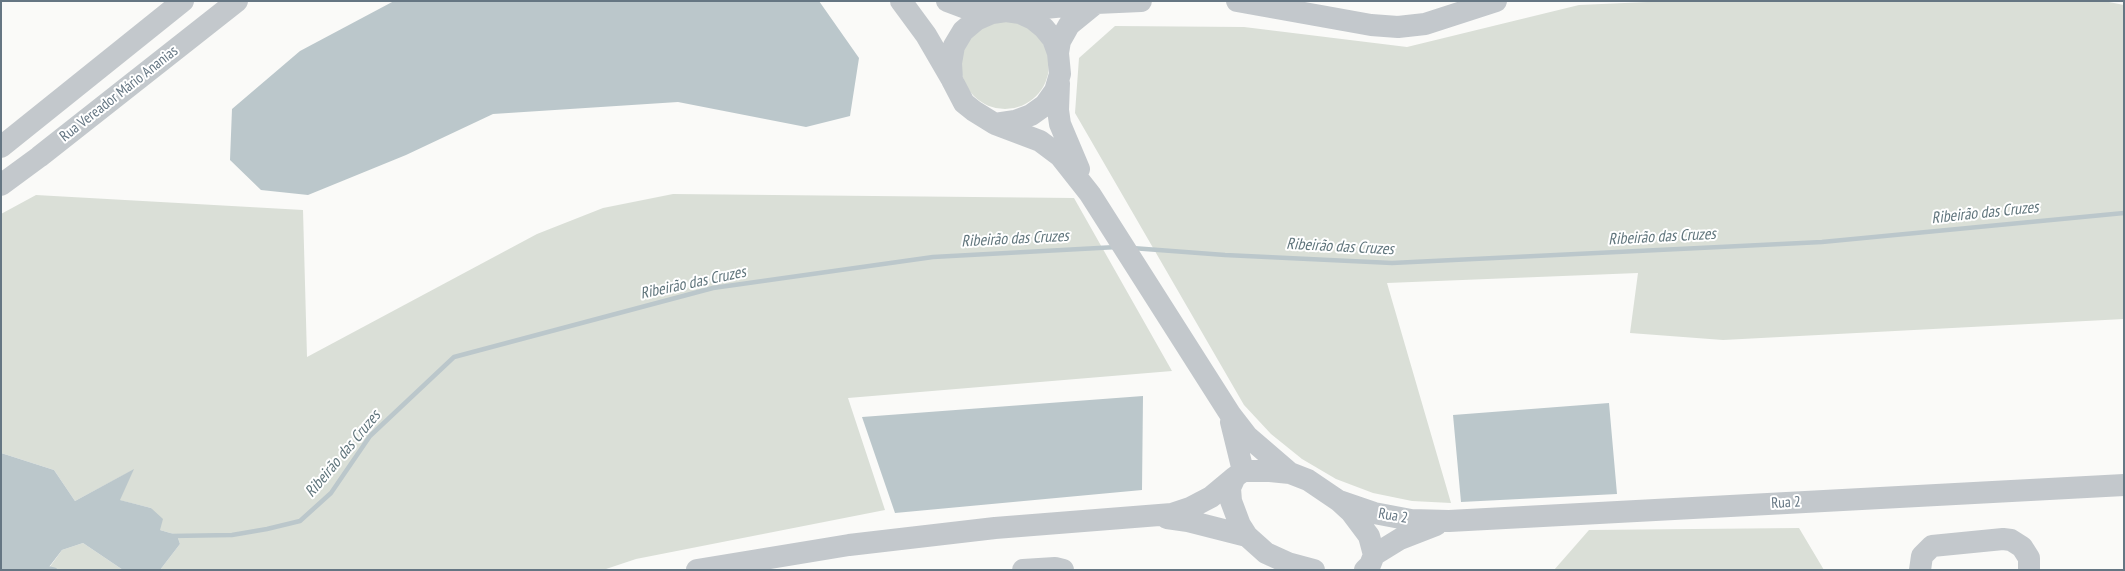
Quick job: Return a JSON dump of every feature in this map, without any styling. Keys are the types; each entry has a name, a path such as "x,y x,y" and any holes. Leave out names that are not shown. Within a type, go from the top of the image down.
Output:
{"street":[{"name":"Rua Vereador Mário Ananias","path":"1,146 183,1"},
{"name":"Rua Vereador Mário Ananias","path":"1,185 39,157 237,1"},
{"path":"901,1 926,35 964,103 995,124 1040,141 1060,156 1090,194 1230,414 1247,436 1290,473"},
{"path":"947,1 971,10 1020,14 1039,23 1053,39 1058,53 1060,74 1058,110 1060,124 1090,194"},
{"path":"952,80 951,63 957,41 963,31 976,20 999,12 1096,3 1141,1"},
{"path":"1237,1 1344,10 1398,27 1425,24 1454,8 1496,1"},
{"path":"1058,53 1060,41 1069,24 1096,3"},
{"path":"995,124 1015,121 1031,115 1045,105 1055,91 1060,74"},
{"path":"1230,414 1239,474 1230,488 1231,501 1240,525 1247,536 1266,553 1288,563 1312,570"},
{"path":"698,570 849,545 995,528 1172,514 1190,508 1211,497 1239,474 1270,471 1290,473 1308,480 1339,501 1351,512 1369,536 1370,562"},
{"name":"Rua 2","path":"1339,501 1374,514 1411,520 1449,521 2124,486"},
{"path":"1146,515 1188,520 1247,536"},
{"name":"Rua 2","path":"1370,562 1418,531 1449,521"},
{"path":"1921,563 1928,548 1935,545 2002,539 2011,540 2019,544 2027,554 2029,570"},
{"path":"1023,570 1056,568 1063,570"}],"shaded area":[{"path":"394,1 819,1 859,58 850,116 806,127 678,102 493,114 406,155 308,195 261,190 230,160 232,109 300,51"},
{"path":"1670,1 2104,1 2124,5 2124,319 1723,340 1630,333 1638,273 1387,283 1451,503 1412,501 1373,493 1336,479 1302,459 1271,434 1244,405 1075,113 1079,58 1115,26 1244,27 1407,47 1579,5"},
{"path":"1005,21 1022,24 1036,34 1046,48 1049,65 1046,82 1036,96 1022,106 1005,109 988,106 974,96 964,82 961,65 964,48 974,34 988,24"},
{"path":"673,194 1074,198 1172,371 848,398 885,510 636,559 603,570 160,570 180,544 177,535 160,530 151,508 119,500 133,470 75,501 54,470 1,453 1,214 36,195 303,210 307,357 537,234 603,208"},
{"path":"1143,396 1142,490 895,513 862,417"},
{"path":"1609,403 1617,494 1461,502 1453,415"},
{"path":"1,453 54,470 75,501 134,469 120,500 151,508 163,519 160,530 177,535 180,544 160,570 123,570 83,543 62,550 49,567 52,570 1,570"},
{"path":"1799,528 1824,570 1554,570 1589,530"},
{"path":"83,543 123,570 52,570 49,568 62,550"}],"waterway":[{"name":"Ribeirão das Cruzes","path":"1132,248 1225,255 1392,263 1822,242 2124,213"},
{"name":"Ribeirão das Cruzes","path":"171,536 232,535 300,521 331,493 370,436 454,357 713,288 933,257 1117,247"},
{"path":"43,567 55,570"}]}
